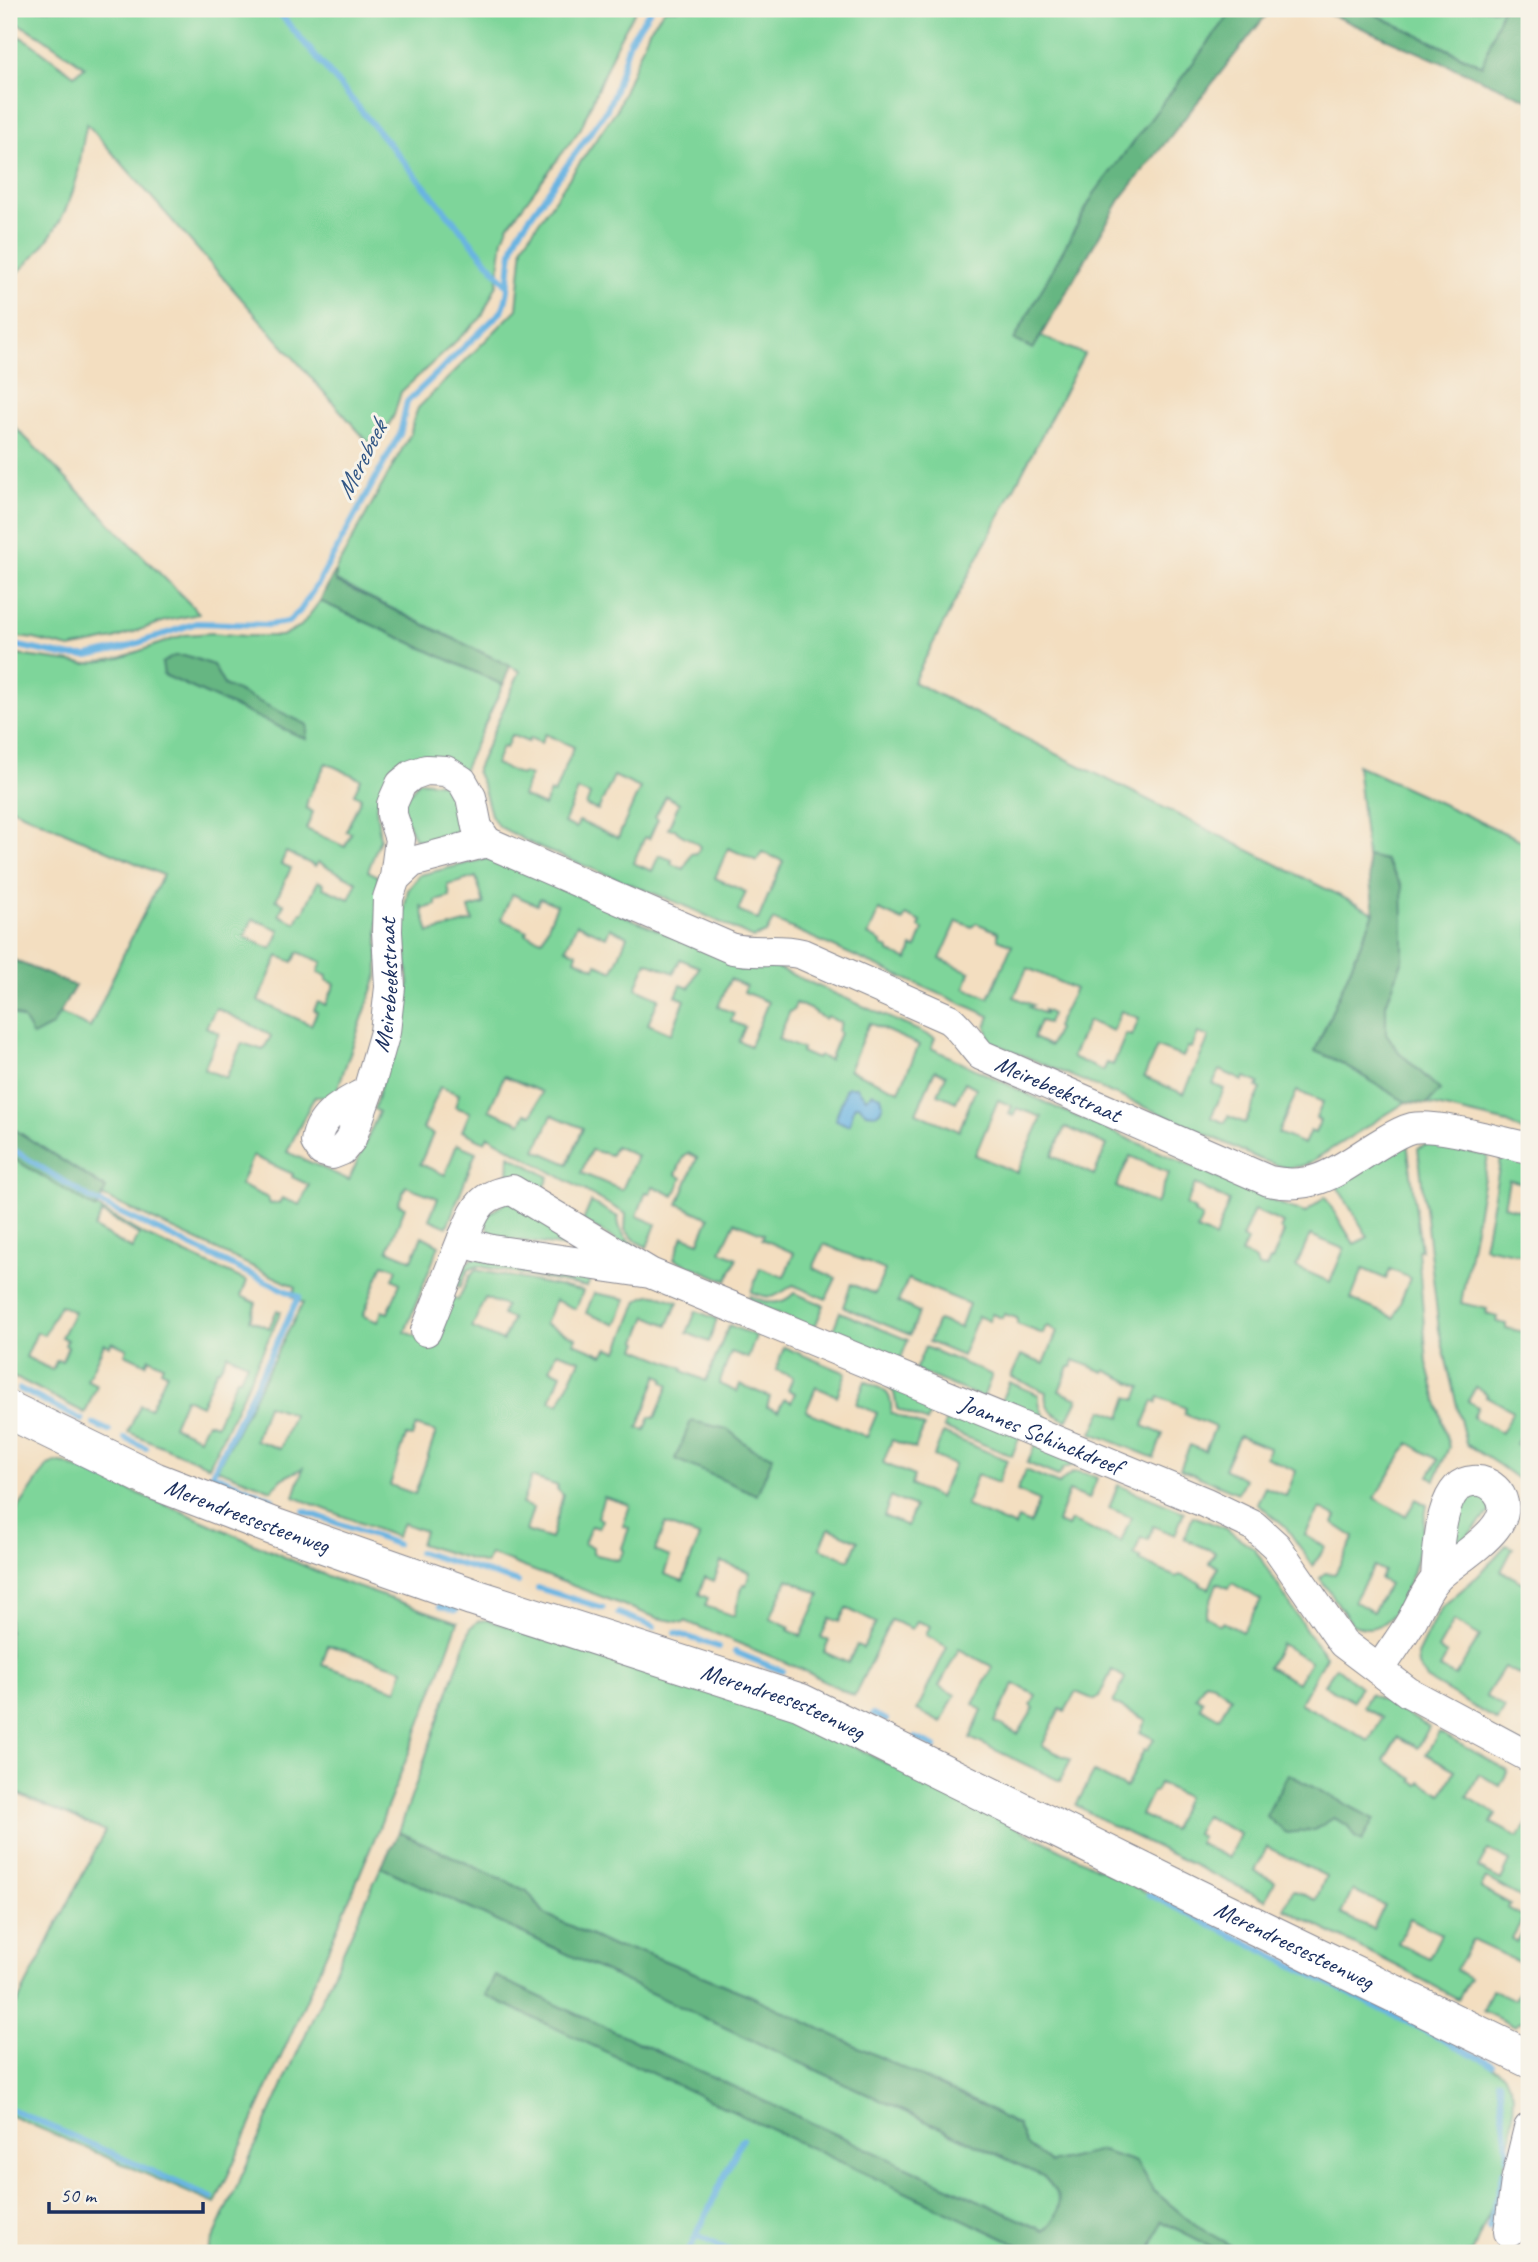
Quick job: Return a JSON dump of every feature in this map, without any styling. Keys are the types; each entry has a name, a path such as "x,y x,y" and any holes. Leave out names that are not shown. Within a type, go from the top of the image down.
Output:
{"main road":[{"name":"Merendreesesteenweg","path":"9,1410 155,1481 277,1528 473,1597 800,1702 1529,2059"}],"street":[{"name":"Meirebeekstraat","path":"369,1091 385,1032 390,987 387,898 395,878 400,839 391,804 401,784 412,775 426,770 446,771 462,780 471,796 477,827 486,842 733,949 749,953 787,950 802,954 949,1019 961,1028 981,1055 1269,1181 1288,1185 1307,1184 1327,1176 1395,1135 1412,1128 1434,1128 1529,1147"},
{"path":"395,878 412,862 486,842"},
{"name":"Joannes Schinckdreef","path":"426,1331 478,1205 495,1192 512,1189 650,1273 1205,1502 1254,1526 1276,1546 1343,1643 1408,1692 1529,1757"},
{"name":"Joannes Schinckdreef","path":"463,1238 476,1246 492,1250 650,1273"},
{"path":"1379,1670 1436,1578"},
{"path":"1504,2243 1529,2128"},
{"path":"1504,2243 1529,2196"}],"green space":[{"path":"9,9 636,9 616,45 581,128 508,226 503,239 497,284 481,318 401,392 394,415 382,437 368,442 87,124 77,178 66,209 42,247 9,281 9,31 28,41 74,75 85,67 39,35 9,19"},
{"path":"665,9 1234,9 1094,194 1015,340 1033,349 1041,336 1084,354 913,682 1374,913 1315,1051 1338,1061 1406,1102 1304,1166 1286,1168 1259,1159 1185,1124 991,1042 986,1027 990,1016 773,920 766,933 753,938 688,907 540,848 498,826 491,815 476,771 520,671 336,581 336,569 411,433 418,408 517,309 523,245 617,109 649,30","holes":["545,734 574,747 554,794 550,792 544,806 522,796 530,776 495,764 511,735 528,742 530,738 541,743","614,776 640,788 618,838 579,821 576,828 564,823 578,790 590,795 586,806 598,810","666,796 679,803 668,829 675,829 700,847 697,853 691,854 684,869 659,855 652,871 633,863 645,837 649,839 658,819 655,817","728,848 757,861 762,852 783,861 758,920 738,911 746,892 715,878","879,910 903,921 906,915 921,922 919,927 923,930 916,948 912,947 908,960 889,952 889,949 881,945 881,942 868,935","957,921 972,927 976,923 998,932 998,939 1012,945 989,998 965,988 970,972 940,959","1027,968 1075,989 1056,1027 1058,1029 1050,1046 1033,1038 1040,1021 1048,1023 1052,1014 1029,1007 1033,1005 1014,997","1121,1011 1139,1018 1132,1036 1126,1034 1113,1065 1107,1063 1103,1071 1072,1057 1088,1021 1113,1031","1198,1033 1209,1037 1184,1094 1144,1077 1157,1047 1183,1057 1188,1047 1192,1048","1220,1070 1243,1081 1245,1077 1259,1083 1257,1087 1261,1089 1245,1123 1228,1116 1225,1123 1211,1117 1224,1089 1213,1084","1297,1091 1323,1102 1316,1118 1320,1121 1315,1133 1310,1131 1304,1144 1278,1133"]},
{"path":"1234,9 1271,9 1120,200 1033,349 1014,340 1094,194"},
{"path":"1318,9 1364,9 1482,66 1502,9 1529,9 1529,100"},
{"path":"1364,9 1502,9 1483,66"},
{"path":"9,421 199,614 165,621 114,639 70,648 9,636"},
{"path":"336,569 336,582 510,666 503,685 320,601"},
{"path":"320,601 503,685 463,771 415,763 389,775 376,806 380,839 368,871 378,876 378,974 337,1090 325,1097 314,1097 287,1152 349,1180 379,1112 374,1109 407,994 409,984 402,920 408,890 420,875 489,858 749,969 775,967 935,1038 931,1048 1057,1108 1275,1202 1305,1213 1325,1197 1354,1244 1368,1237 1335,1183 1407,1142 1421,1250 1418,1250 1427,1363 1449,1447 1435,1480 1429,1476 1438,1460 1409,1443 1375,1498 1406,1516 1416,1499 1427,1505 1408,1587 1398,1607 1386,1621 1370,1628 1352,1624 1320,1578 1325,1573 1335,1574 1354,1537 1333,1523 1336,1517 1320,1508 1305,1535 1325,1547 1313,1566 1285,1526 1257,1503 1265,1487 1286,1496 1296,1471 1266,1457 1269,1448 1239,1436 1224,1469 1245,1479 1238,1493 1180,1469 1190,1445 1205,1451 1215,1427 1184,1414 1186,1408 1159,1397 1156,1403 1153,1401 1143,1426 1163,1434 1154,1458 1092,1433 1103,1410 1121,1417 1128,1397 1136,1400 1141,1387 1105,1370 1104,1372 1074,1360 1059,1391 1078,1399 1067,1421 1058,1416 1048,1407 1046,1392 1011,1377 1021,1355 1044,1364 1057,1332 1048,1326 1043,1334 1017,1324 1017,1318 1004,1314 1002,1318 992,1314 989,1321 978,1316 962,1356 929,1342 938,1320 960,1328 969,1304 908,1279 898,1302 919,1312 910,1335 843,1307 851,1284 875,1294 885,1270 824,1244 813,1268 836,1278 826,1299 793,1285 773,1296 758,1295 751,1292 760,1268 784,1277 794,1253 762,1239 764,1234 735,1222 721,1251 737,1258 727,1281 674,1259 683,1236 699,1242 709,1218 678,1204 697,1158 688,1153 676,1174 682,1178 674,1196 653,1186 650,1193 646,1192 637,1216 656,1224 647,1247 637,1242 625,1230 626,1214 488,1136 485,1142 462,1131 470,1112 455,1107 459,1094 440,1087 423,1129 433,1134 420,1164 445,1175 457,1144 476,1152 447,1227 429,1219 438,1198 406,1186 398,1204 405,1207 388,1250 412,1260 422,1236 439,1245 405,1332 431,1342 450,1297 458,1300 476,1270 583,1291 576,1309 555,1300 545,1324 576,1338 574,1343 603,1355 608,1348 618,1351 638,1301 648,1295 657,1295 678,1302 668,1325 647,1316 636,1349 684,1368 683,1371 706,1381 729,1325 756,1336 748,1358 731,1352 719,1384 737,1392 740,1384 770,1397 767,1407 778,1411 784,1399 791,1402 795,1393 788,1390 793,1377 776,1370 784,1347 846,1373 837,1396 816,1387 806,1411 867,1437 877,1413 856,1404 865,1381 886,1392 891,1413 924,1427 915,1449 892,1440 883,1463 914,1476 911,1485 939,1498 954,1465 934,1456 943,1433 1007,1460 998,1483 977,1475 966,1506 1015,1527 1018,1519 1030,1524 1039,1500 1017,1491 1026,1470 1059,1484 1072,1473 1085,1473 1097,1478 1089,1499 1069,1491 1057,1523 1068,1527 1071,1521 1121,1542 1131,1517 1109,1508 1118,1485 1184,1512 1175,1535 1153,1526 1148,1540 1141,1537 1134,1555 1141,1558 1140,1561 1176,1577 1180,1575 1201,1583 1200,1585 1209,1589 1218,1567 1209,1563 1215,1552 1184,1539 1193,1516 1224,1528 1254,1548 1310,1636 1326,1656 1300,1703 1369,1741 1382,1718 1363,1707 1370,1694 1429,1727 1418,1748 1398,1737 1384,1760 1413,1778 1412,1781 1419,1785 1421,1782 1442,1794 1455,1770 1426,1754 1439,1732 1508,1771 1500,1786 1479,1774 1467,1797 1496,1814 1491,1823 1518,1837 1529,1821 1529,1902 1486,1878 1481,1888 1510,1904 1508,1908 1529,1920 1529,1923 1522,1920 1512,1938 1517,1942 1523,1931 1529,1935 1529,1967 1472,1940 1456,1970 1470,1978 1458,1999 1284,1909 1293,1890 1316,1900 1326,1876 1267,1847 1255,1871 1275,1881 1266,1900 1115,1827 1076,1805 1094,1772 1126,1788 1144,1750 1147,1751 1154,1739 1140,1732 1146,1720 1113,1703 1125,1678 1112,1670 1095,1700 1076,1692 1065,1711 1060,1709 1042,1746 1071,1760 1060,1781 970,1738 982,1711 973,1704 993,1667 959,1649 939,1686 955,1695 941,1723 917,1710 947,1647 926,1635 930,1626 917,1621 912,1629 891,1620 854,1696 801,1669 685,1621 657,1618 490,1554 486,1564 420,1544 424,1531 403,1523 396,1537 294,1497 303,1468 281,1479 272,1490 217,1469 303,1303 292,1297 296,1287 102,1196 106,1188 9,1126 9,1012 22,1019 52,1026 59,1013 90,1028 163,875 9,807 9,654 86,664 120,658 184,635 212,633 282,636 301,626","holes":["213,665 224,685 306,739 164,675","326,763 361,779 354,794 361,798 346,831 351,833 345,847 306,829 313,812 306,808 308,798","286,852 315,866 318,862 357,882 349,899 323,888 324,884 318,881 296,923 279,915 284,904 276,900 291,868 281,864","476,877 484,904 469,908 473,921 429,933 421,905 423,909 436,905 436,901 450,897 448,885","512,894 537,905 540,898 557,905 542,940 501,919","253,919 280,930 272,949 244,937","577,924 606,937 610,928 627,936 613,971 597,964 595,968 575,959 577,953 566,948","298,952 322,962 318,972 335,984 326,1005 318,1002 311,1025 258,1001 278,956 293,962","680,959 699,967 689,988 681,985 676,996 685,1000 671,1034 648,1024 659,998 636,988 647,962 674,973","730,979 746,986 744,992 768,1002 750,1046 739,1041 745,1027 731,1021 734,1013 718,1007","796,1003 825,1019 827,1016 841,1023 838,1031 840,1033 829,1060 819,1056 817,1059 801,1052 802,1049 778,1039","216,1008 271,1036 263,1050 242,1043 226,1078 204,1069 219,1033 206,1027","869,1023 919,1045 899,1091 849,1070","935,1070 946,1075 938,1094 956,1102 965,1082 976,1088 959,1131 916,1113","504,1076 542,1092 532,1115 526,1113 521,1123 489,1110","998,1100 1012,1106 1009,1114 1013,1116 1017,1108 1042,1117 1017,1173 975,1155","552,1115 583,1128 568,1164 536,1150","1065,1127 1107,1145 1094,1175 1052,1156","615,1146 637,1156 622,1190 581,1173 591,1150 611,1155","253,1156 293,1174 292,1177 309,1185 300,1205 282,1198 279,1203 270,1204 268,1198 240,1185","1130,1156 1169,1173 1156,1204 1116,1187","1195,1184 1229,1201 1215,1238 1197,1230 1202,1217 1186,1205","1254,1210 1283,1223 1280,1229 1284,1232 1272,1261 1270,1260 1266,1268 1258,1267 1256,1260 1241,1253 1247,1241 1242,1238","1310,1235 1344,1249 1330,1282 1296,1267","383,1264 397,1269 393,1279 400,1283 388,1313 382,1311 378,1322 363,1316","1363,1269 1386,1279 1390,1269 1410,1278 1394,1318 1351,1299","485,1298 505,1306 502,1315 512,1319 503,1341 472,1328","557,1352 580,1360 559,1404 550,1401 561,1374 550,1369","658,1375 669,1385 655,1418 650,1417 645,1430 638,1428","267,1405 293,1414 280,1449 255,1440","416,1426 436,1432 415,1494 390,1485 406,1436 412,1437","531,1477 558,1486 557,1489 563,1495 551,1539 526,1531 533,1508 522,1504","604,1497 630,1505 623,1526 629,1528 622,1548 624,1551 618,1560 593,1554 593,1547 584,1544 591,1526 599,1528 602,1520 597,1517","891,1497 915,1507 907,1526 884,1516","665,1524 699,1537 683,1581 664,1574 670,1557 655,1551","829,1528 858,1541 849,1560 820,1548","721,1562 750,1572 746,1585 743,1584 734,1616 705,1606 708,1598 699,1594 705,1577 714,1581","1374,1566 1384,1571 1380,1579 1389,1584 1373,1612 1354,1601","788,1579 820,1594 801,1636 788,1630 790,1627 770,1618","1217,1583 1228,1588 1232,1583 1261,1600 1242,1632 1223,1622 1220,1625 1205,1616","846,1608 876,1623 863,1648 857,1645 848,1663 824,1652 829,1641 821,1637 830,1618 839,1622","1281,1644 1310,1661 1298,1683 1268,1667","1205,1682 1213,1684 1231,1697 1219,1718 1200,1707 1203,1701 1196,1697","1014,1684 1036,1695 1031,1706 1034,1708 1018,1734 995,1722","1288,1774 1373,1820 1355,1837 1348,1826 1334,1818","1159,1783 1186,1797 1172,1830 1141,1815","1205,1816 1240,1834 1229,1858 1198,1843 1201,1837 1196,1834","1488,1850 1510,1861 1501,1880 1478,1868","1353,1890 1384,1905 1373,1929 1341,1914","1410,1918 1441,1934 1429,1958 1398,1943"]},
{"path":"174,656 188,656 213,665 224,685 308,725 306,739 164,675 162,663"},
{"path":"1357,765 1529,844 1529,1135 1508,1123 1427,1104 1439,1090 1399,1052 1386,1034 1386,1004 1403,959 1385,860 1367,856"},
{"path":"419,781 451,784 464,820 455,833 443,840 429,842 414,838 400,805"},
{"path":"1367,856 1385,860 1402,886 1403,959 1386,1004 1386,1033 1399,1052 1440,1090 1427,1104 1406,1102 1338,1061 1315,1051 1374,913"},
{"path":"9,958 75,986 52,1026 33,1036 23,1019 9,1012"},
{"path":"9,1126 106,1189 96,1209 9,1156"},
{"path":"1429,1143 1488,1156 1461,1303 1487,1309 1486,1314 1498,1317 1497,1322 1506,1324 1506,1328 1527,1333 1529,1422 1516,1444 1529,1452 1529,1487 1466,1444 1439,1330 1418,1148","holes":["1476,1387 1487,1394 1486,1396 1513,1411 1501,1433 1473,1417 1478,1407 1468,1401"]},
{"path":"509,1155 549,1177 541,1196 508,1180"},
{"path":"9,1156 144,1235 247,1281 241,1296 256,1303 250,1320 269,1328 277,1310 281,1312 209,1466 128,1432 140,1405 150,1409 167,1373 161,1370 163,1365 149,1358 146,1364 125,1354 127,1349 112,1342 110,1346 104,1344 87,1380 97,1385 85,1413 9,1376","holes":["102,1213 139,1235 132,1249 94,1228","60,1305 74,1312 61,1337 67,1340 65,1345 68,1347 62,1361 57,1360 52,1370 26,1357 37,1332 44,1335","227,1354 247,1363 240,1378 237,1378 216,1425 207,1422 199,1438 173,1426 185,1398 201,1405 217,1369 219,1370"]},
{"path":"1501,1158 1529,1164 1529,1184 1509,1180 1504,1206 1529,1212 1529,1256 1484,1247"},
{"path":"509,1200 591,1250 498,1238 492,1234 485,1217"},
{"path":"591,1202 618,1217 623,1233 644,1251 642,1255 583,1221"},
{"path":"474,1258 593,1272 587,1287 478,1266 468,1270 460,1287 455,1285 468,1262"},
{"path":"594,1293 626,1299 616,1325 586,1313"},
{"path":"794,1293 824,1305 814,1329 748,1301 750,1296 768,1302 779,1302"},
{"path":"696,1311 717,1319 709,1342 687,1333"},
{"path":"840,1312 908,1340 899,1363 831,1335"},
{"path":"925,1347 992,1375 983,1398 915,1370"},
{"path":"1009,1382 1039,1395 1043,1413 1050,1420 1067,1428 1065,1432 1000,1404"},
{"path":"885,1383 936,1398 927,1422 897,1409 894,1393"},
{"path":"952,1405 1021,1433 1012,1456 943,1428"},
{"path":"691,1421 727,1429 751,1448 773,1456 757,1495 675,1459"},
{"path":"1037,1441 1077,1464 1064,1468 1058,1476 1027,1463"},
{"path":"55,1462 66,1464 334,1579 458,1622 431,1696 342,1915 215,2204 9,2115 9,2019 105,1831 9,1790 9,1522 48,1465","holes":["328,1645 403,1669 397,1690 322,1665"]},
{"path":"1476,1486 1494,1507 1452,1553 1458,1500"},
{"path":"1506,1545 1513,1548 1501,1571 1524,1583 1529,1574 1529,1672 1526,1670 1522,1676 1504,1667 1486,1696 1505,1708 1498,1721 1427,1679 1418,1666 1417,1655 1442,1607 1479,1575","holes":["1454,1621 1480,1636 1455,1676 1439,1668 1447,1654 1438,1649"]},
{"path":"487,1620 695,1683 822,1731 1482,2059 1505,2075 1514,2095 1512,2133 1496,2198 1472,2253 1244,2253 1196,2226 1153,2190 1136,2162 1101,2151 1051,2163 1026,2145 1018,2125 751,1996 643,1952 614,1947 545,1914 527,1891 399,1832 471,1627 478,1621"},
{"path":"1336,1667 1360,1687 1353,1701 1324,1685"},
{"path":"1288,1774 1374,1819 1362,1841 1355,1837 1348,1826 1334,1818 1314,1830 1286,1833 1266,1816"},
{"path":"399,1832 527,1891 545,1914 614,1947 643,1952 751,1996 981,2105 1018,2126 1026,2145 1051,2163 1101,2151 1136,2162 1153,2190 1196,2226 1244,2253 1224,2253 1161,2221 1150,2253 1035,2253 485,1995 495,1976 1044,2231 1056,2217 1058,2197 1043,2176 381,1867"},
{"path":"381,1867 1043,2176 1058,2197 1059,2210 1056,2216 1045,2231 495,1976 486,1995 1035,2253 207,2253"},
{"path":"1524,1981 1529,1982 1529,2017 1514,2026 1483,2011 1492,1989 1515,2000"},
{"path":"1161,2220 1224,2253 1150,2253"}],"water":[{"path":"848,1087 856,1087 866,1098 873,1093 881,1096 883,1104 880,1112 866,1113 856,1105 850,1124 836,1120"}],"waterway":[{"path":"276,9 508,286"},
{"name":"Merebeek","path":"9,644 67,656 88,656 124,648 196,623 268,625 288,622 300,611 400,434 407,402 502,311 508,289 511,255 518,234 607,109 630,40 651,9"},
{"path":"9,1147 91,1199 299,1297 212,1474 272,1499"},
{"path":"20,1389 82,1420"},
{"path":"94,1424 109,1431"},
{"path":"125,1438 146,1448"},
{"path":"85,1469 109,1479"},
{"path":"304,1511 396,1544"},
{"path":"419,1552 518,1582"},
{"path":"538,1588 603,1608"},
{"path":"440,1606 456,1610"},
{"path":"618,1613 654,1627"},
{"path":"676,1633 719,1647"},
{"path":"735,1652 782,1671"},
{"path":"873,1714 886,1720"},
{"path":"916,1738 935,1747"},
{"path":"1149,1894 1492,2064"},
{"path":"1499,2081 1507,2158"},
{"path":"9,2108 212,2198"},
{"path":"688,2253 742,2139"},
{"path":"1489,2228 1503,2172"},
{"path":"696,2235 734,2253"}]}
